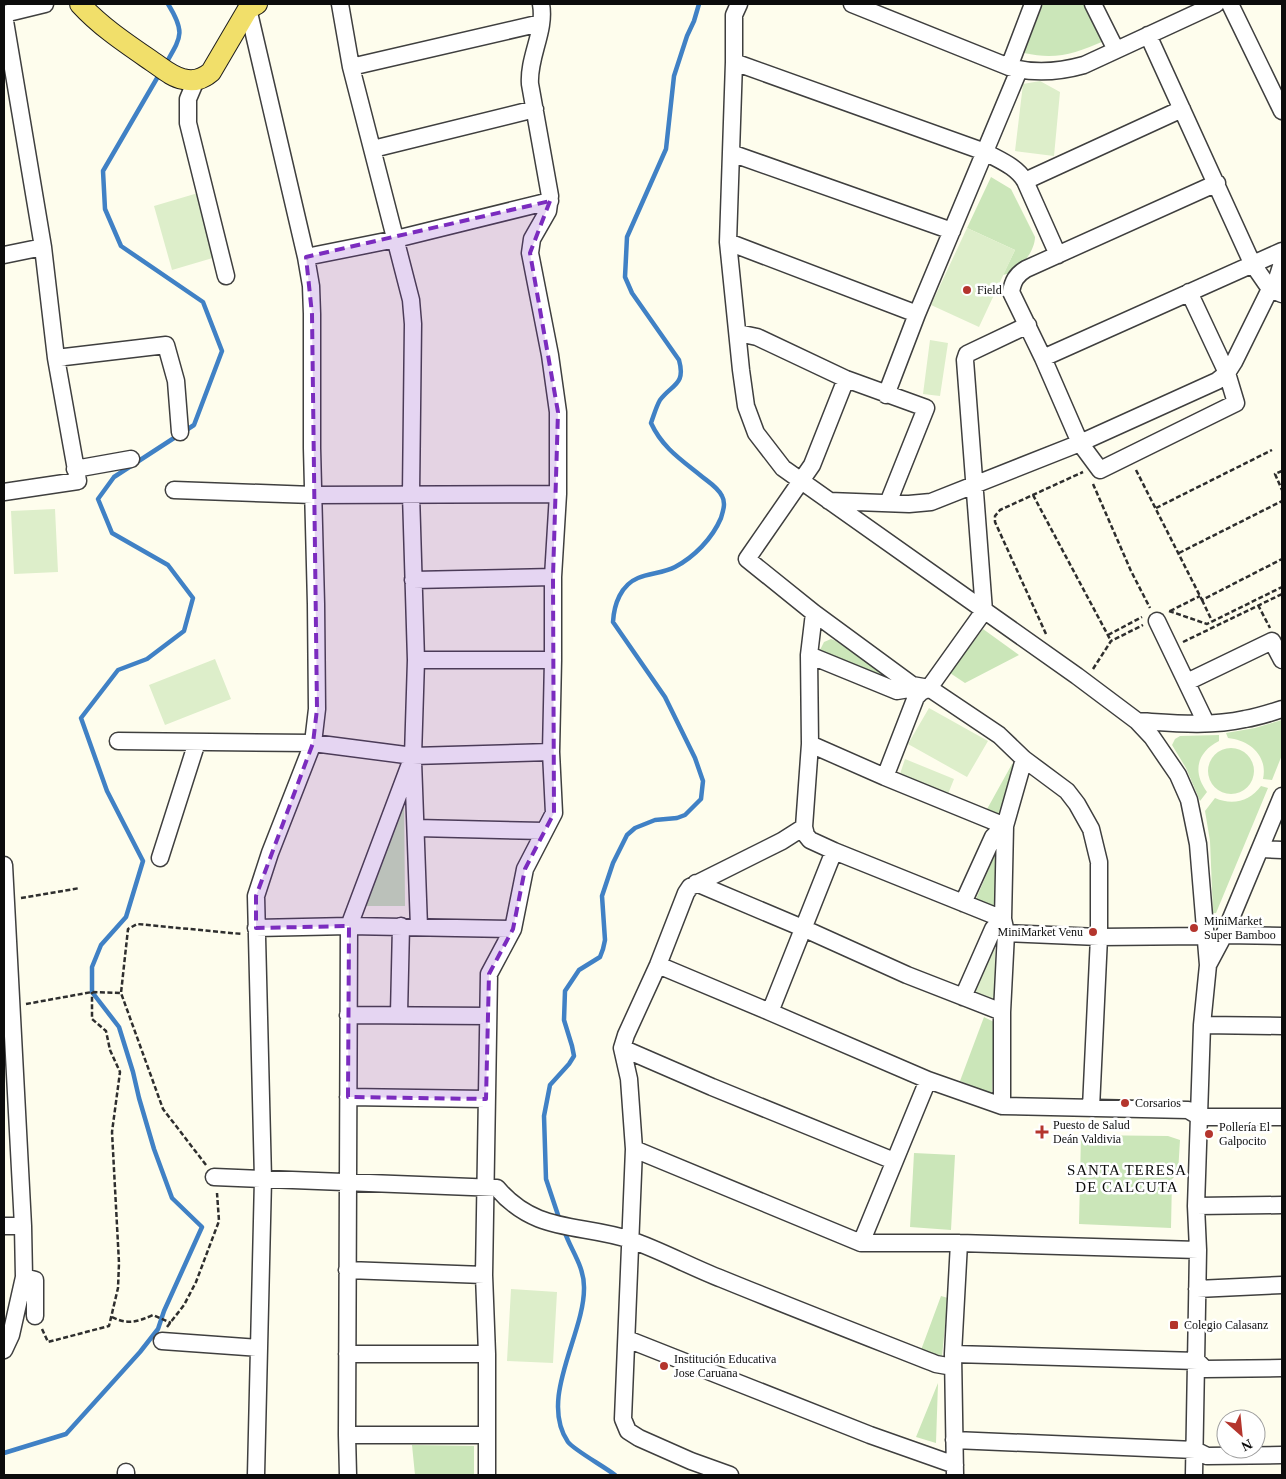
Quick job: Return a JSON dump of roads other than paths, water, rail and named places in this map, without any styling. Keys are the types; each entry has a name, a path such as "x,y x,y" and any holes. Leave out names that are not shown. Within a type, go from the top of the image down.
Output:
{"main road":[{"path":"80,4 95,20 119,39 170,74 189,80 205,77 218,64 251,6"}],"street":[{"path":"4,492 78,481 56,358 43,247 4,14 45,4"},
{"path":"340,4 351,67 411,300 413,324 411,494 416,660 413,756 419,927"},
{"path":"487,1475 487,1354 484,1275 489,974 513,929 525,869 554,813 551,752 553,577 558,494 558,412 550,355 530,253 532,239 548,211 550,201 529,74 543,14 541,4"},
{"path":"739,4 734,14 728,242 744,397 750,420 756,433 783,468 1076,676 1136,721 1152,736 1162,750 1178,775 1189,800 1198,844 1204,936 1208,965 1202,1025 1196,1206 1198,1250 1194,1475"},
{"path":"852,4 1014,68 1062,71 1084,65 1216,4"},
{"path":"886,394 917,314 985,152 1034,4"},
{"path":"1093,4 1116,50"},
{"path":"1230,4 1280,102"},
{"path":"251,6 311,286 317,709 313,743 270,853 256,896 263,1179 256,1475"},
{"path":"351,67 541,23"},
{"path":"1148,35 1252,263 1276,291"},
{"path":"734,62 985,152 1009,165 1025,181 1058,255"},
{"path":"189,80 188,123 226,276"},
{"path":"373,149 535,108"},
{"path":"1025,181 1182,109"},
{"path":"730,153 952,231"},
{"path":"1189,292 1227,374 1236,402 1100,470 1080,443 1012,292 1012,284 1019,273 1217,183"},
{"path":"306,257 396,239 550,201"},
{"path":"728,242 917,314"},
{"path":"4,255 43,247"},
{"path":"1043,358 1282,251"},
{"path":"829,501 931,502 1080,443 1216,381 1227,374 1276,291 1276,282 1282,263"},
{"path":"885,777 916,697 929,688 984,611 966,354 1028,325"},
{"path":"738,333 757,337 846,379 926,408 888,503"},
{"path":"56,358 166,345 176,381 180,432"},
{"path":"846,379 812,465 747,559 814,613 912,685 929,688 999,735 1024,759 1066,791 1077,804 1091,828 1099,862 1099,937 1092,1108"},
{"path":"76,468 131,459"},
{"path":"174,490 313,496 558,494"},
{"path":"413,580 553,577"},
{"path":"814,613 809,655 810,744 804,827 806,835 810,840 834,851 963,903 1005,926"},
{"path":"1150,618 1187,682 1206,724"},
{"path":"1187,682 1272,641 1282,660"},
{"path":"809,655 897,691 909,689 912,685"},
{"path":"416,660 553,660"},
{"path":"1136,721 1206,724 1245,720 1282,709"},
{"path":"118,741 313,743 413,756 551,752"},
{"path":"160,858 196,742"},
{"path":"810,744 1005,826"},
{"path":"348,1475 349,926 413,756"},
{"path":"1002,1106 1005,826 1024,759"},
{"path":"1208,965 1224,935 1282,796"},
{"path":"963,903 993,837 1005,826"},
{"path":"730,1475 691,1468 639,1438 624,1426 634,1149 632,1104 622,1048 690,887 757,854 804,827"},
{"path":"416,828 544,831"},
{"path":"1260,849 1282,850"},
{"path":"770,1012 834,851"},
{"path":"4,865 10,1116 23,1226 24,1277 4,1350"},
{"path":"696,883 907,975 1002,1012"},
{"path":"256,932 349,926 513,929"},
{"path":"399,1014 401,926"},
{"path":"963,997 993,929 1005,926 1099,937 1204,936"},
{"path":"1224,935 1282,936"},
{"path":"658,966 928,1080 1002,1106 1188,1110 1200,1117 1282,1117"},
{"path":"348,1015 488,1016"},
{"path":"1202,1025 1282,1026"},
{"path":"622,1048 894,1161"},
{"path":"861,1243 928,1080"},
{"path":"348,1097 486,1099"},
{"path":"634,1149 861,1243 959,1243 1198,1250"},
{"path":"214,1177 497,1188 521,1211 538,1219 552,1224 631,1240 720,1278 936,1364 953,1360 1197,1362 1204,1369 1282,1368"},
{"path":"1196,1206 1282,1205"},
{"path":"4,1226 23,1226"},
{"path":"627,1339 741,1382 954,1471 953,1360 959,1243"},
{"path":"347,1270 484,1275"},
{"path":"24,1277 35,1280 35,1316"},
{"path":"1197,1289 1282,1286"},
{"path":"162,1340 259,1348"},
{"path":"347,1354 487,1354"},
{"path":"347,1435 486,1435"},
{"path":"954,1440 1195,1450 1207,1456 1282,1455"}],"waterway":[{"path":"165,65 175,48 179,35 177,22 168,4"},
{"path":"560,1221 546,1179 544,1116 550,1085 574,1056 564,1020 565,991 579,970 600,957 605,940 602,896 613,863 627,835 635,828 655,820 677,818 685,815 701,799 703,781 695,758 665,697 613,622 617,602 627,585 638,578 671,569 689,558 702,547 713,533 721,518 724,507 724,501 718,490 672,452 660,439 651,423 660,400 677,383 681,375 681,368 679,360 632,293 625,277 627,237 666,149 674,76 699,4"},
{"path":"4,1453 66,1434 140,1352 158,1329 164,1311 202,1227 172,1198 154,1149 119,1027 92,992 92,967 101,945 126,917 143,861 107,791 81,718 118,670 147,659 184,631 193,598 168,565 112,533 98,499 114,477 194,425 222,351 203,302 121,246 105,209 103,171 160,73"},
{"path":"564,1230 582,1271 584,1287 578,1325 560,1386 558,1406 560,1425 571,1445 615,1475"}],"place":[{"name":"Field","path":"967,290"},
{"name":"MiniMarket Super Bamboo","path":"1194,928"},
{"name":"MiniMarket Venu","path":"1093,932"},
{"name":"Corsarios","path":"1125,1103"},
{"name":"Puesto de Salud Deán Valdivia","path":"1042,1132"},
{"name":"Pollería El Galpocito","path":"1209,1134"},
{"name":"Colegio Calasanz","path":"1174,1325"},
{"name":"Institución Educativa Jose Caruana","path":"664,1366"}],"district":[{"name":"SANTA TERESA DE CALCUTA","path":"1127,1178"}]}
